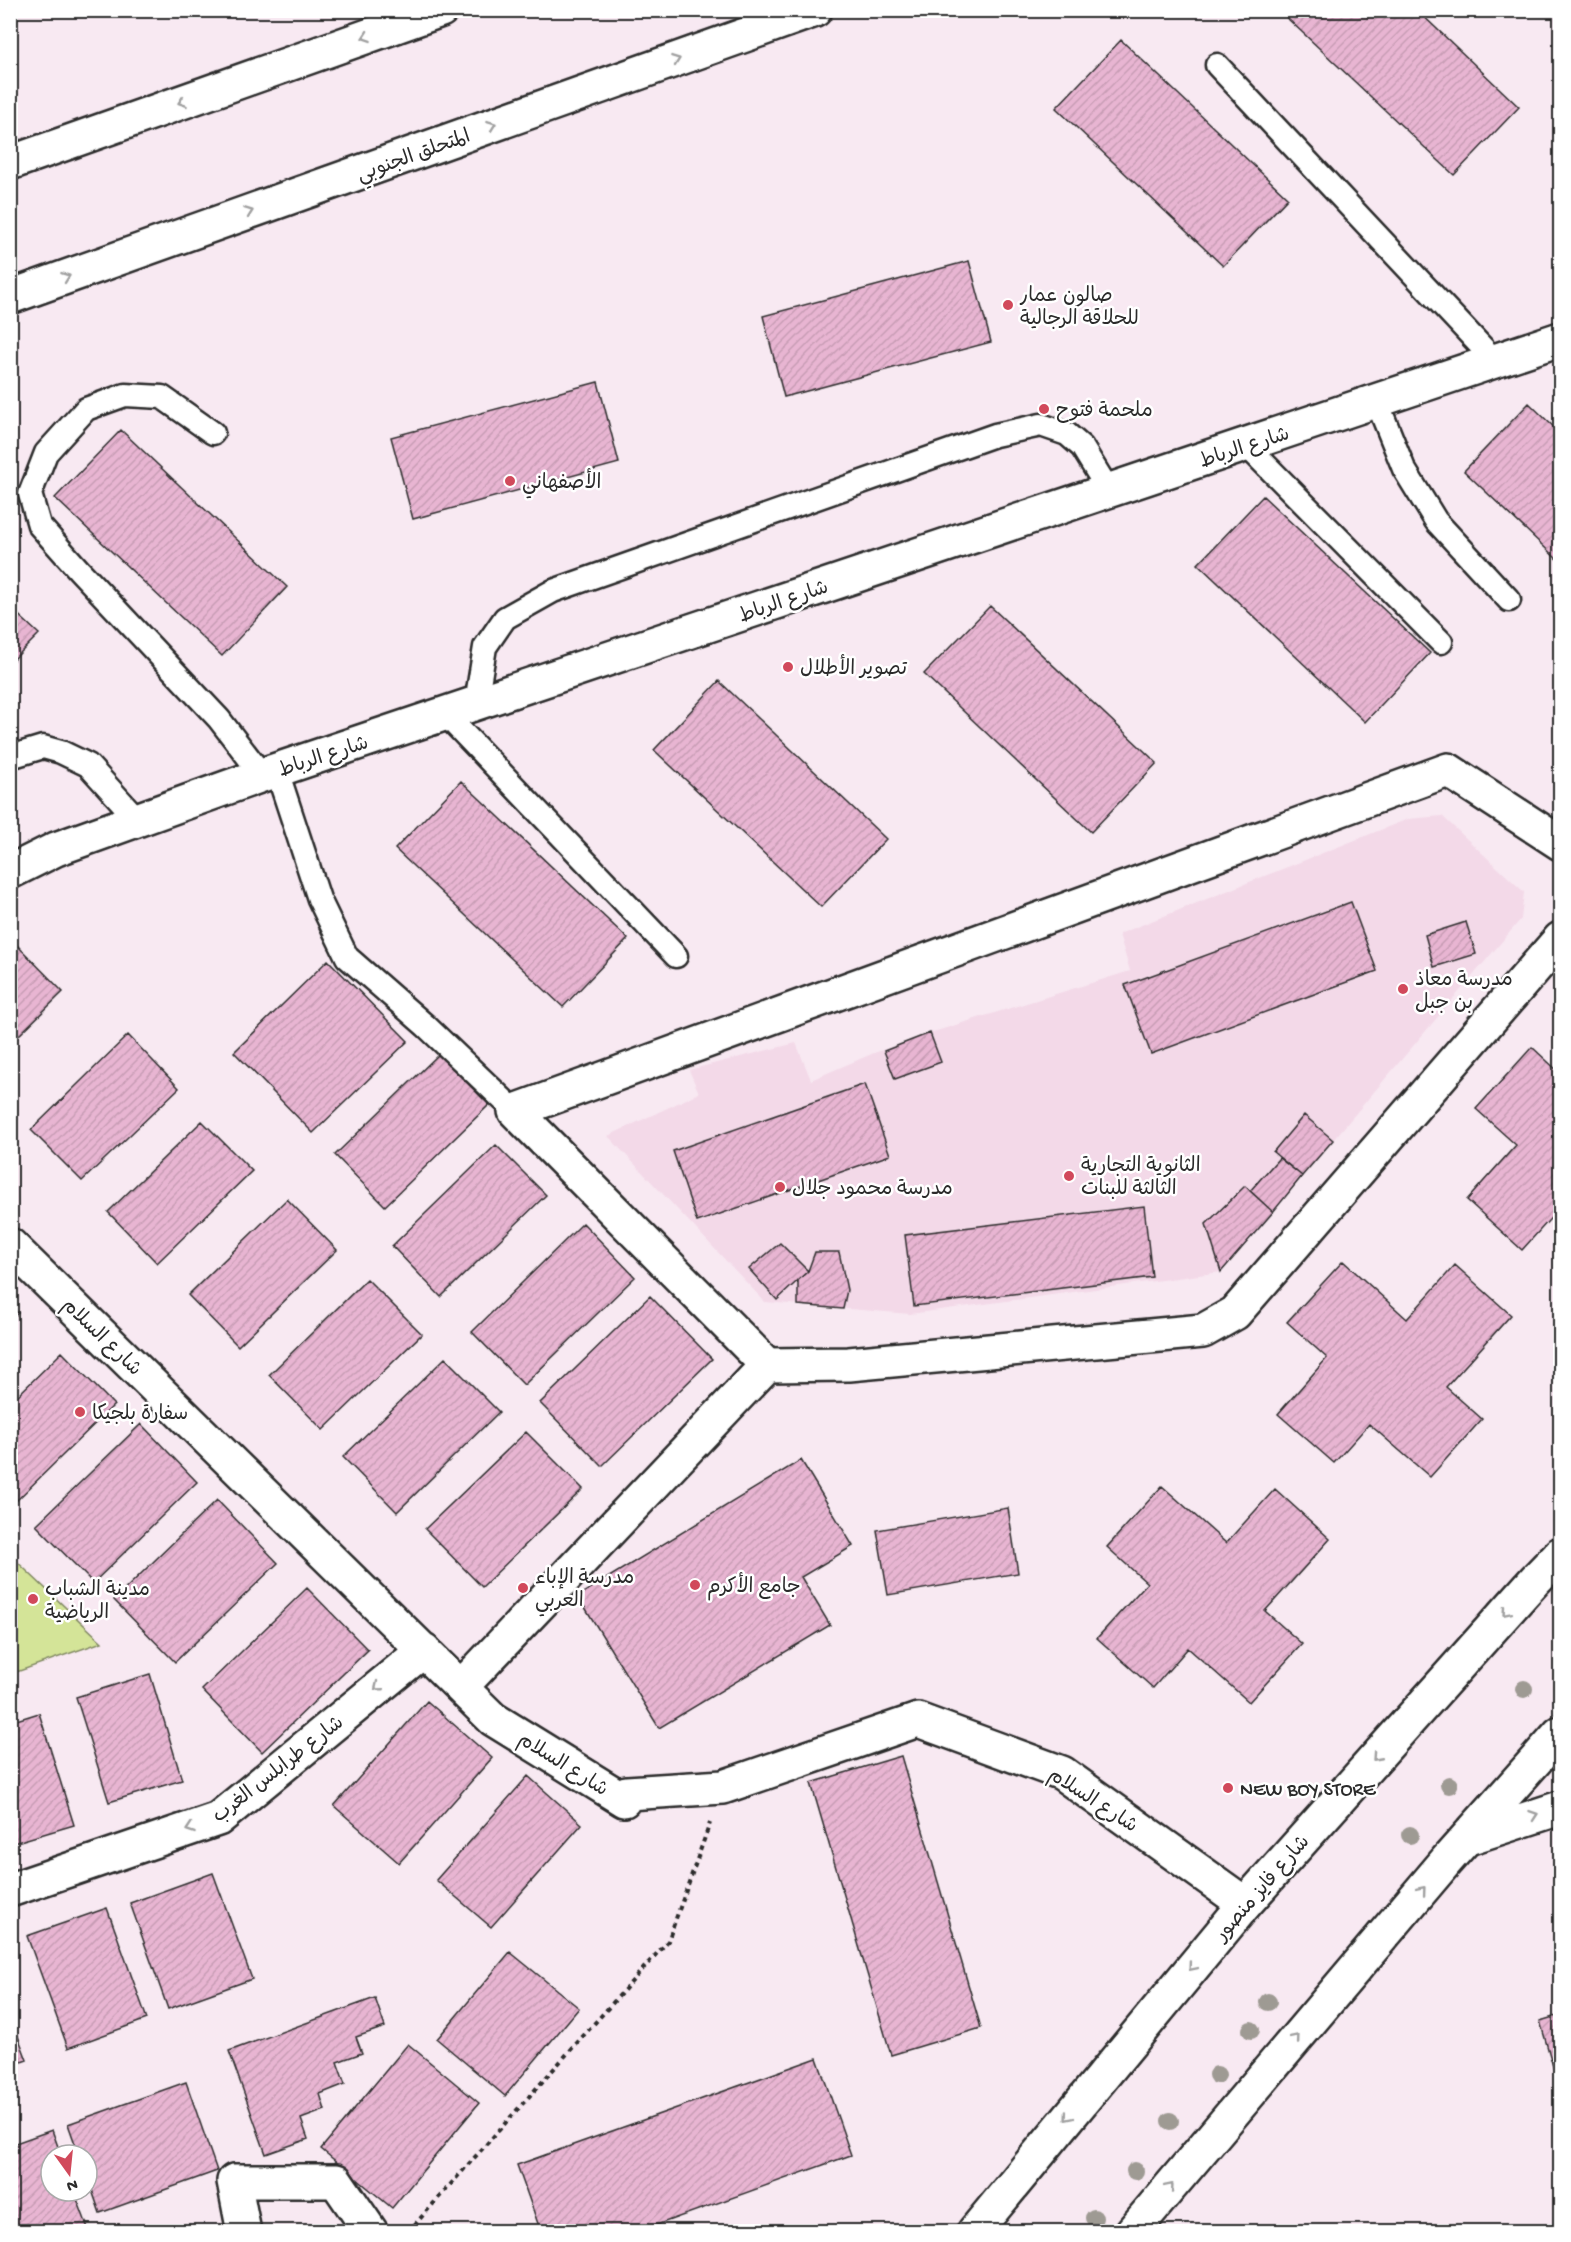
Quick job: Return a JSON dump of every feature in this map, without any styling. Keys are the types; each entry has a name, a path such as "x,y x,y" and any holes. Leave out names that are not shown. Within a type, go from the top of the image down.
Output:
{"main road":[{"path":"10,163 441,10"},
{"name":"المتحلق الجنوبي","path":"10,297 815,10"},
{"name":"شارع الرباط","path":"10,872 56,849 269,773 1560,339"},
{"path":"1560,843 1448,770 515,1111 767,1365 849,1364 1203,1331 1235,1313 1560,939"},
{"name":"شارع السلام","path":"10,1245 494,1719 624,1800 627,1793 723,1787 918,1720 1062,1773 1245,1904"},
{"path":"462,1688 767,1365"},
{"name":"شارع فايز منصور","path":"974,2232 1245,1904 1547,1574 1560,1554"},
{"name":"شارع طرابلس الغرب","path":"10,1890 218,1820 424,1650"},
{"path":"1132,2232 1560,1733"},
{"path":"1468,1838 1548,1810 1560,1808"},
{"path":"244,2232 234,2181 336,2181 371,2232"}],"lane":[{"path":"1217,65 1495,361"},
{"path":"213,433 162,397 125,394 86,409 46,453 30,494 39,525 269,773 319,899 347,957 426,1026 515,1111"},
{"path":"1377,402 1404,469 1436,521 1509,600"},
{"path":"476,703 485,647 506,618 553,591 995,435 1041,425 1067,434 1082,447 1109,491"},
{"path":"1246,445 1441,642"},
{"path":"445,714 676,956"},
{"path":"10,757 43,747 61,752 88,765 138,820"}],"path":[{"path":"408,2232 668,1941 723,1787"}],"shaded area":[{"path":"1442,816 1524,892 1521,919 1221,1272 910,1314 765,1302 608,1136 699,1093 689,1070 796,1043 811,1080 874,1053 930,1033 1130,971 1119,934 1408,819"}],"green space":[{"name":"مدينة الشباب الرياضية","path":"11,1556 102,1642 11,1674"}],"building":[{"path":"1294,10 1417,10 1519,107 1454,175 1287,18"},
{"path":"1121,40 1288,198 1223,266 1056,108"},
{"path":"969,261 991,342 784,397 763,316"},
{"path":"598,382 619,463 413,519 391,437"},
{"path":"1529,403 1560,433 1560,562 1464,471"},
{"path":"121,430 287,587 222,656 55,498"},
{"path":"1263,496 1430,653 1365,722 1198,564"},
{"path":"990,606 1157,763 1091,832 924,674"},
{"path":"10,607 39,634 10,663"},
{"path":"719,681 886,839 821,907 654,750"},
{"path":"461,781 628,939 563,1007 395,849"},
{"path":"1351,902 1377,971 1151,1054 1125,985"},
{"path":"1466,922 1476,954 1434,967 1425,935"},
{"path":"10,938 63,992 10,1044"},
{"path":"328,960 408,1041 313,1133 234,1052"},
{"path":"930,1033 941,1062 895,1079 884,1051"},
{"path":"128,1035 179,1088 82,1181 31,1130"},
{"path":"1532,1047 1560,1073 1560,1212 1558,1210 1522,1250 1467,1200 1516,1145 1476,1109"},
{"path":"439,1054 489,1105 385,1206 335,1155"},
{"path":"865,1084 890,1155 697,1222 673,1151"},
{"path":"1304,1115 1333,1140 1302,1176 1273,1152"},
{"path":"202,1121 252,1171 157,1263 108,1212"},
{"path":"496,1145 546,1195 441,1297 392,1246"},
{"path":"1279,1158 1302,1176 1273,1212 1250,1191"},
{"path":"1245,1186 1273,1212 1221,1272 1206,1224"},
{"path":"287,1199 337,1250 238,1346 188,1295"},
{"path":"1144,1206 1152,1277 914,1306 905,1235"},
{"path":"583,1223 635,1277 524,1385 472,1332"},
{"path":"780,1243 808,1271 777,1300 749,1269"},
{"path":"815,1252 839,1252 847,1290 843,1309 798,1305 798,1280 808,1271"},
{"path":"1343,1261 1407,1319 1455,1265 1511,1315 1446,1387 1482,1419 1430,1477 1369,1424 1334,1463 1278,1414 1327,1358 1287,1322"},
{"path":"367,1279 422,1334 323,1430 269,1375"},
{"path":"650,1296 712,1359 602,1466 540,1403"},
{"path":"10,1306 18,1313 10,1320"},
{"path":"62,1352 114,1405 14,1503 10,1499 10,1403"},
{"path":"445,1358 499,1412 397,1512 343,1457"},
{"path":"141,1424 197,1482 93,1583 36,1525"},
{"path":"526,1432 583,1489 482,1587 425,1529"},
{"path":"801,1460 853,1546 801,1577 830,1625 659,1728 578,1596"},
{"path":"1162,1486 1226,1543 1275,1489 1330,1539 1265,1611 1302,1644 1249,1702 1188,1648 1153,1688 1097,1638 1147,1583 1107,1547"},
{"path":"217,1500 278,1563 175,1662 114,1600"},
{"path":"1008,1508 1018,1573 888,1595 877,1530"},
{"path":"307,1588 368,1650 262,1752 202,1690"},
{"path":"150,1674 182,1780 109,1802 76,1697"},
{"path":"427,1701 492,1758 399,1863 334,1806"},
{"path":"39,1713 74,1825 10,1844 10,1722"},
{"path":"901,1756 981,2028 891,2055 811,1783"},
{"path":"528,1776 582,1824 491,1927 436,1880"},
{"path":"213,1873 252,1979 168,2009 130,1903"},
{"path":"107,1908 147,2019 68,2048 27,1936"},
{"path":"510,1952 579,2008 505,2096 437,2039"},
{"path":"375,1998 385,2027 356,2037 362,2053 337,2062 345,2084 320,2094 325,2110 301,2119 308,2139 266,2154 229,2051"},
{"path":"10,2015 27,2060 10,2066"},
{"path":"1560,2015 1560,2091 1540,2021"},
{"path":"408,2044 479,2103 392,2208 321,2149"},
{"path":"817,2058 851,2155 637,2232 541,2232 517,2165"},
{"path":"186,2082 217,2171 100,2213 96,2203 99,2203 99,2143 75,2143 68,2124"},
{"path":"52,2130 57,2143 39,2143 39,2203 79,2203 88,2228 79,2232 10,2232 10,2145"}],"place":[{"name":"صالون عمار للحلاقة الرجالية","path":"1008,305"},
{"name":"ملحمة فتوح","path":"1044,409"},
{"name":"الأصفهاني","path":"510,481"},
{"name":"تصوير الأطلال","path":"788,667"},
{"name":"مدرسة معاذ بن جبل","path":"1403,989"},
{"name":"الثانوية التجارية الثالثة للبنات","path":"1069,1176"},
{"name":"مدرسة محمود جلال","path":"780,1187"},
{"name":"سفارة بلجيكا","path":"80,1412"},
{"name":"جامع الأكرم","path":"695,1585"},
{"name":"مدرسة الإباء العربي","path":"523,1588"},
{"name":"مدينة الشباب الرياضية","path":"33,1599"},
{"name":"NEW BOY STORE","path":"1228,1788"}]}
